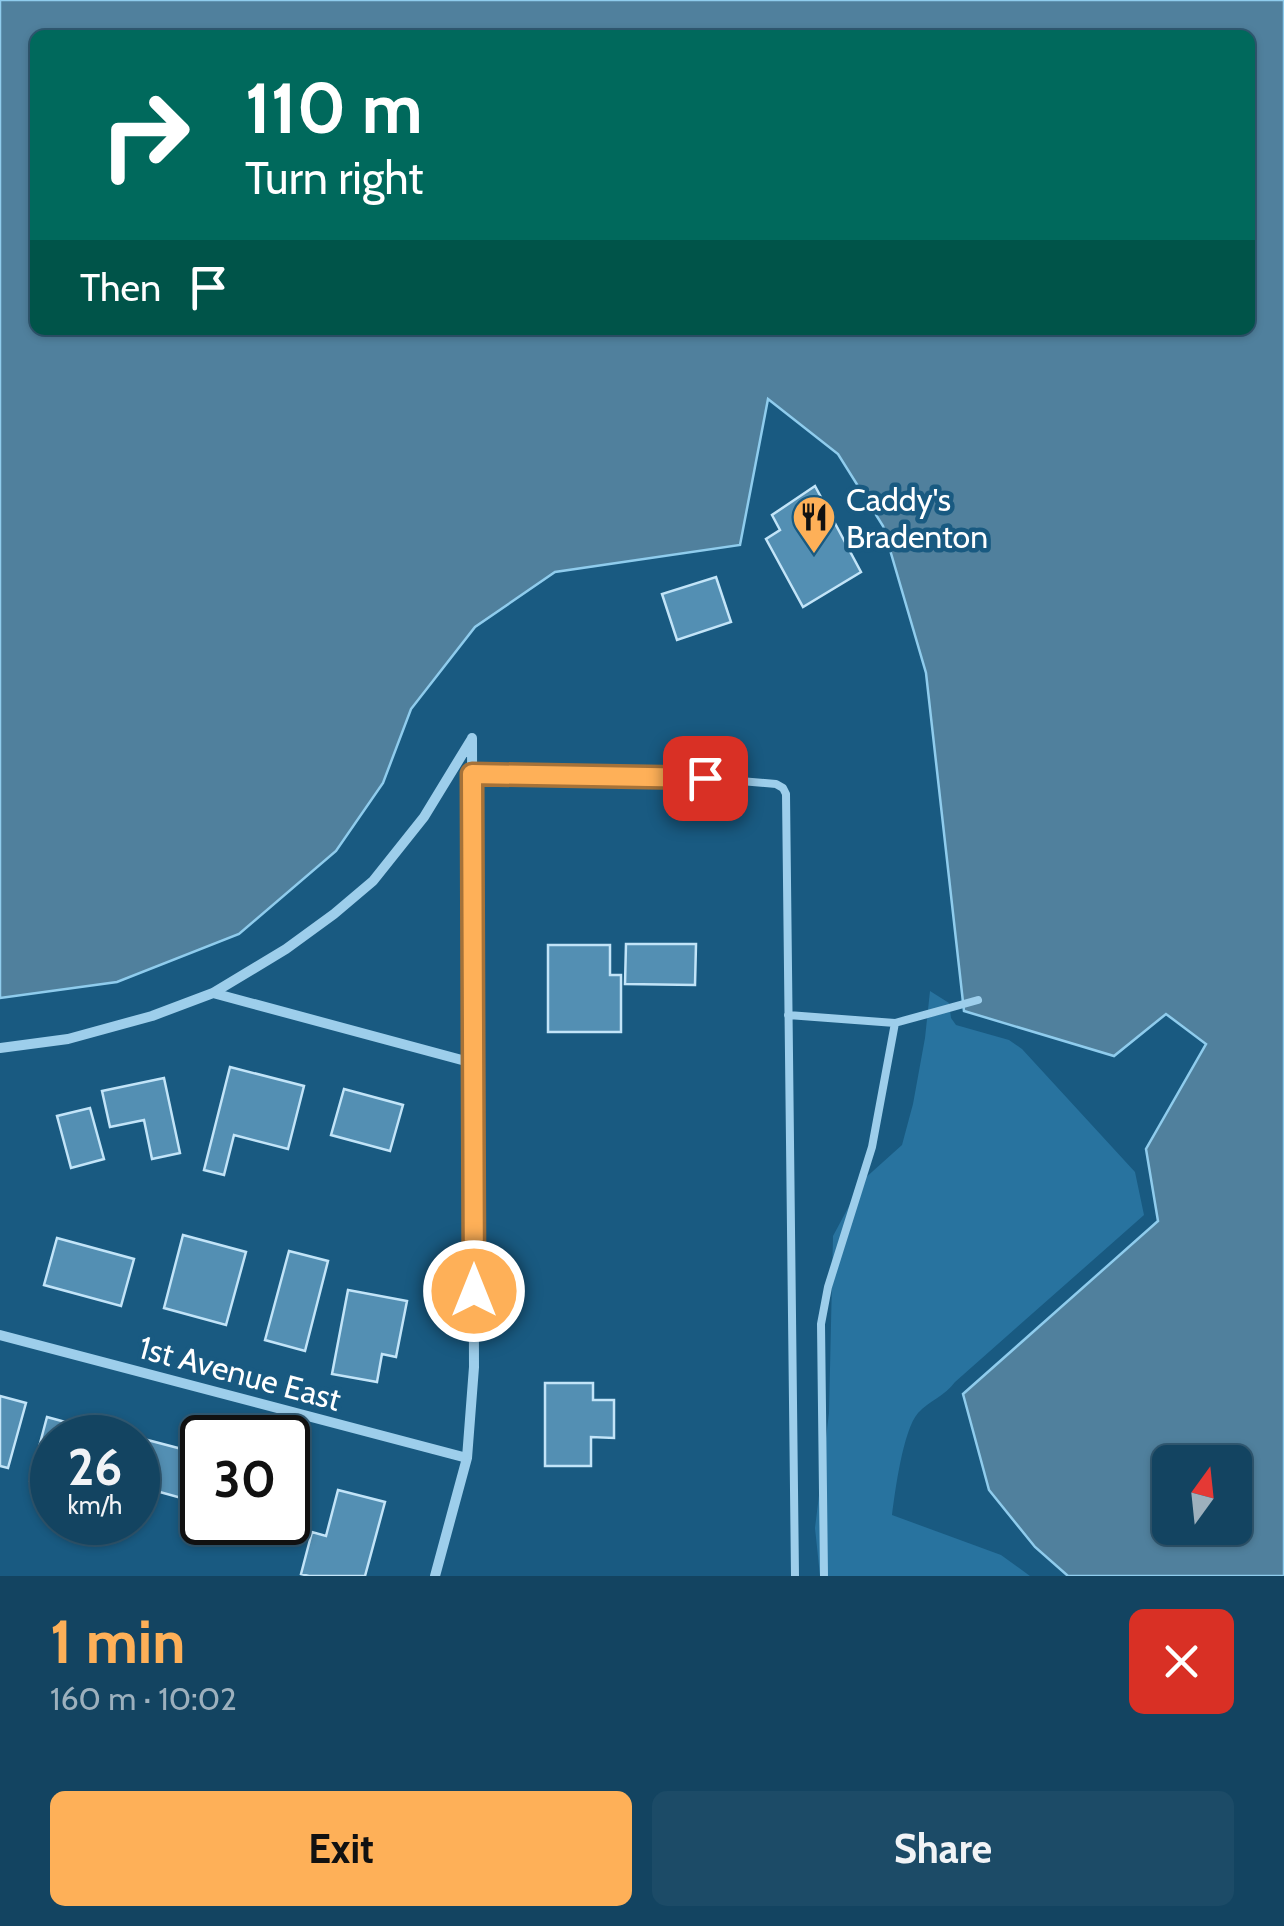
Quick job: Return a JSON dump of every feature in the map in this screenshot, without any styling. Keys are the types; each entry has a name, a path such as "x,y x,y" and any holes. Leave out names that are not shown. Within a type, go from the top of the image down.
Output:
{"street":[{"path":"0,1048 68,1039 152,1016 213,993 286,948 373,881 424,817 472,738 474,1367 467,1458 435,1576"},
{"path":"213,993 472,1063"},
{"name":"1st Avenue East","path":"0,1335 467,1458"}],"lane":[{"path":"472,774 716,778 763,782 783,788 786,794 795,1576"},
{"path":"788,1014 895,1023 978,1000"},
{"path":"824,1576 821,1324 828,1287 872,1147 895,1023"}],"shaded area":[{"path":"0,0 1284,0 1284,1576 1068,1576 1035,1547 989,1490 963,1394 1158,1221 1146,1149 1206,1044 1166,1014 1114,1056 964,1011 926,673 883,526 838,454 768,399 740,545 555,572 475,627 411,709 383,783 336,851 239,934 117,982 0,998"},
{"path":"930,991 949,1003 956,1025 1009,1040 1022,1049 1135,1172 1144,1215 922,1409 908,1433 892,1515 1001,1555 1030,1576 820,1576 815,1528 829,1413 833,1236 863,1180 902,1145 925,1038"}],"building":[{"name":"Caddy's Bradenton","path":"815,486 861,572 803,607 766,539 780,530 772,515"},
{"path":"716,577 731,622 677,640 662,594"},
{"path":"626,944 696,944 695,985 625,984"},
{"path":"548,945 610,945 610,975 621,975 621,1032 548,1032"},
{"path":"230,1067 304,1086 288,1149 234,1135 224,1175 204,1170"},
{"path":"164,1078 180,1153 152,1159 144,1120 110,1127 102,1091"},
{"path":"344,1089 403,1105 390,1151 331,1135"},
{"path":"90,1108 104,1159 71,1168 57,1116"},
{"path":"183,1235 246,1252 226,1325 164,1308"},
{"path":"57,1238 134,1259 121,1306 44,1285"},
{"path":"289,1251 328,1261 305,1351 265,1340"},
{"path":"348,1290 407,1301 396,1357 382,1354 377,1382 332,1374"},
{"path":"545,1383 593,1383 593,1400 614,1400 614,1438 591,1437 591,1466 545,1466"},
{"path":"0,1396 26,1403 8,1468 0,1466"},
{"path":"160,1443 180,1449 180,1498 160,1492"},
{"path":"338,1490 385,1502 365,1576 301,1574 312,1532 326,1536"}],"place":[{"name":"Caddy's Bradenton","path":"814,555"}],"route":[{"path":"474,1291 472,774 705,778"}]}
